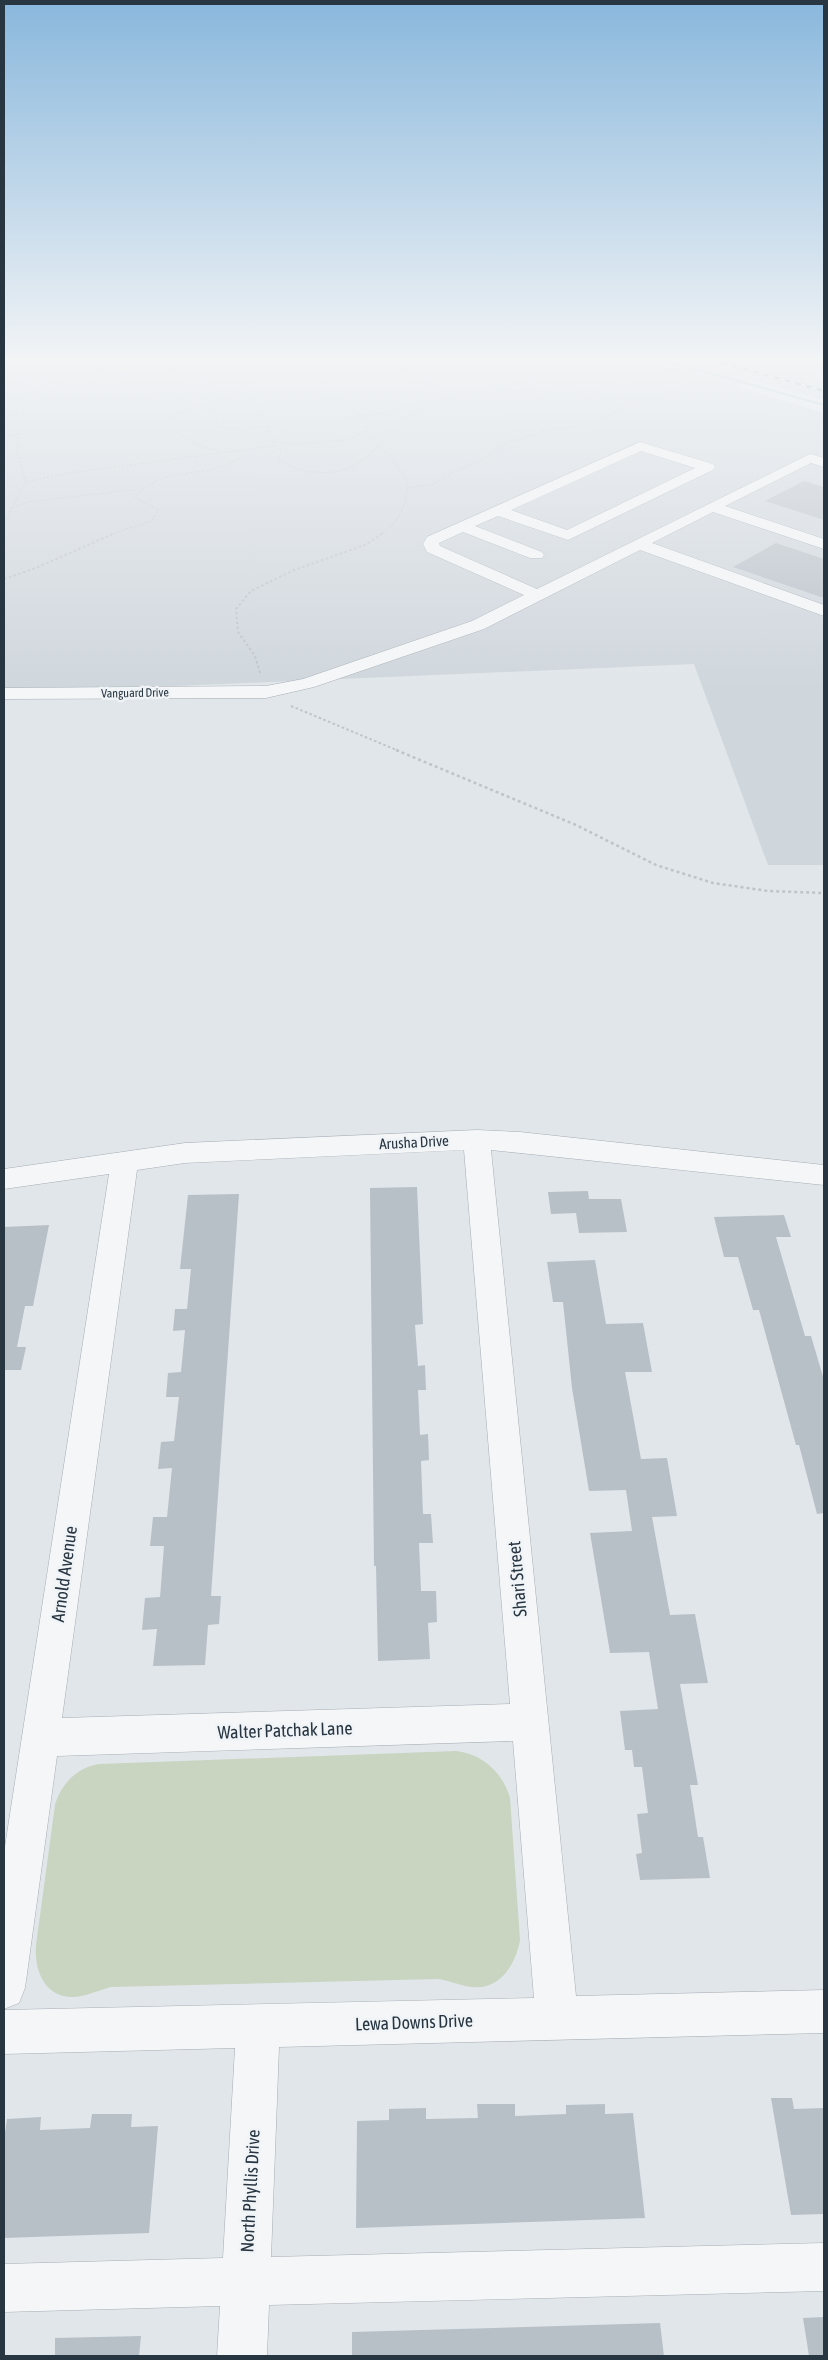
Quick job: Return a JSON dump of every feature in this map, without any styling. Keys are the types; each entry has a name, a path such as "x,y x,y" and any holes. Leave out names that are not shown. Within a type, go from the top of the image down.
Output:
{"street":[{"path":"537,595 433,549 431,544 434,540 496,510 583,471"},
{"path":"496,510 568,536 700,471"},
{"name":"Vanguard Drive","path":"4,694 266,692 308,683 478,625 784,471"},
{"path":"712,507 824,544"},
{"path":"463,527 536,554"},
{"path":"639,544 824,611"},
{"name":"Arusha Drive","path":"4,1179 124,1160 201,1152 477,1140 520,1142 824,1175"},
{"name":"Shari Street","path":"477,1140 557,2018"},
{"name":"Arnold Avenue","path":"4,1988 124,1160"},
{"name":"Walter Patchak Lane","path":"40,1738 530,1722"},
{"name":"Lewa Downs Drive","path":"4,2032 824,2012"},
{"name":"North Phyllis Drive","path":"242,2356 258,2026"},
{"path":"4,2288 824,2267"}],"path":[{"path":"4,523 26,482 23,471"},
{"path":"26,482 84,471"},
{"path":"12,508 28,502 54,498 139,489 150,482 176,474 207,471"},
{"path":"307,471 314,473 343,471"},
{"path":"400,471 408,483 405,503 396,524 365,545 294,570 251,591 236,609 238,632 254,656 266,692 295,708 576,825 656,865 713,882 768,892 824,893"},
{"path":"407,488 434,484 455,471"},
{"path":"4,579 63,557 84,545 113,533 152,521 158,510 136,497 139,489"}],"shaded area":[{"path":"4,471 824,471 824,865 768,865 694,664 175,686 4,688"}],"green space":[{"path":"456,1751 475,1756 490,1766 507,1789 510,1798 520,1940 515,1958 505,1974 491,1984 482,1987 472,1987 437,1979 111,1987 74,1997 55,1993 43,1980 37,1963 36,1945 55,1805 61,1790 71,1778 84,1769 100,1764"}],"building":[{"path":"804,481 824,487 824,520 765,501"},
{"path":"776,543 824,559 824,598 733,567"},
{"path":"417,1187 423,1324 415,1325 418,1366 425,1365 426,1390 418,1390 420,1435 428,1434 429,1460 421,1461 423,1514 431,1514 433,1543 419,1543 421,1591 436,1591 437,1622 428,1623 430,1659 378,1661 376,1566 374,1566 370,1188"},
{"path":"588,1191 589,1199 621,1199 627,1232 579,1233 576,1213 551,1214 548,1192"},
{"path":"239,1194 211,1596 221,1596 219,1624 208,1625 205,1665 153,1666 157,1629 142,1630 145,1598 160,1597 164,1546 150,1546 153,1517 167,1517 172,1468 158,1469 161,1442 174,1441 179,1397 166,1397 168,1373 181,1372 185,1330 173,1331 175,1309 187,1309 191,1269 180,1269 188,1195"},
{"path":"784,1215 791,1237 776,1237 805,1336 811,1336 824,1380 824,1513 817,1514 799,1445 796,1445 759,1310 753,1310 738,1257 724,1257 714,1217"},
{"path":"49,1225 33,1306 25,1306 17,1347 26,1347 21,1370 4,1370 4,1227"},
{"path":"595,1260 606,1324 643,1323 652,1372 625,1372 641,1459 667,1458 677,1516 652,1517 670,1615 695,1614 708,1683 680,1684 698,1785 690,1785 698,1837 703,1837 710,1878 640,1880 636,1854 642,1853 637,1814 648,1813 642,1767 634,1767 632,1750 625,1750 620,1711 658,1709 649,1652 610,1653 590,1533 632,1531 626,1490 589,1491 572,1388 563,1302 553,1302 547,1262"},
{"path":"771,2098 792,2098 794,2109 824,2108 824,2214 791,2215"},
{"path":"477,2104 515,2104 515,2116 566,2114 566,2105 605,2104 605,2114 633,2113 645,2218 356,2228 357,2121 389,2120 389,2109 426,2108 426,2119 478,2118"},
{"path":"92,2114 132,2114 131,2127 158,2126 149,2233 4,2238 4,2139 7,2119 41,2117 40,2130 90,2128"},
{"path":"824,2317 824,2356 809,2356 803,2318"},
{"path":"660,2323 664,2356 352,2356 352,2332"},
{"path":"141,2336 139,2356 55,2356 55,2338"}]}
